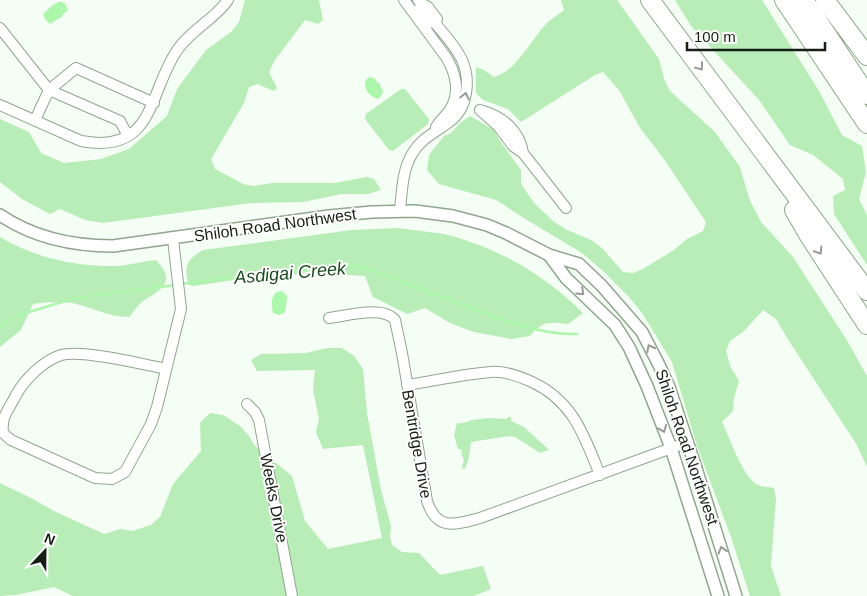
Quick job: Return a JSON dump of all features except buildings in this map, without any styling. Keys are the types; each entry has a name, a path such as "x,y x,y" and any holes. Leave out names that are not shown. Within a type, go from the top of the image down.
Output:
{"highway":[{"path":"650,0 867,291"},
{"path":"784,0 867,124"},
{"path":"804,0 867,95"},
{"path":"825,0 867,56"},
{"path":"771,162 809,236 867,325"}],"street":[{"path":"0,105 81,141 93,143 116,142 128,136 140,126 154,103 179,47 194,31 221,9 228,0"},
{"path":"400,210 408,163 417,147 434,131 453,105 456,96 452,66 404,0"},
{"path":"420,1 420,8 430,22 435,23 460,54 465,65 467,78 464,101 459,113 449,123 434,131"},
{"path":"0,28 49,90 120,121 128,136"},
{"path":"35,120 49,90 76,68 154,103"},
{"path":"523,153 522,147 508,124 498,115 480,110 498,126 513,146 523,153 566,208"},
{"name":"Shiloh Road Northwest","path":"0,215 24,229 44,236 81,245 113,246 329,216 400,210 438,213 506,233 549,255 579,264 602,286 642,332 669,387 736,596"},
{"path":"166,369 79,353 61,355 49,361 21,387 4,417 2,424 3,434 11,440 95,478 112,479 125,472 146,433 157,407 181,309 173,239"},
{"name":"Shiloh Road Northwest","path":"549,255 566,278 614,325 629,347 647,386 671,448 718,596"},
{"name":"Bentridge Drive","path":"329,318 378,311 391,315 397,325 427,501 431,513 440,521 450,524 462,523 688,442"},
{"path":"407,385 492,372 526,379 546,388 566,406 584,434 600,475"},
{"name":"Weeks Drive","path":"247,404 255,412 259,420 292,596"}],"shaded area":[{"path":"245,0 319,0 323,20 318,24 305,20 275,60 269,72 277,88 274,91 257,84 249,87 244,103 211,159 215,169 243,184 254,186 272,183 334,183 367,177 374,179 381,190 368,194 342,194 303,202 251,203 103,223 85,220 60,209 50,214 22,199 0,182 0,119 29,132 41,153 64,163 101,159 129,149 167,116 177,89 206,50 231,32 239,22"},
{"path":"561,0 617,0 659,59 664,79 670,91 715,132 740,167 750,201 761,222 793,257 848,342 867,376 867,467 857,445 776,319 763,310 744,331 730,341 726,351 730,366 739,381 734,398 733,411 722,422 742,466 752,481 764,487 774,488 776,498 771,566 781,596 750,596 731,537 697,446 672,362 642,313 628,296 582,253 496,200 439,184 427,170 429,155 444,136 451,133 470,116 494,130 521,170 521,184 535,204 553,221 565,229 593,241 603,249 623,272 633,273 643,269 674,250 687,239 703,231 706,222 664,159 640,128 619,90 603,72 595,75 521,122 508,109 483,100 476,93 476,67 494,77 510,68 548,22 564,10"},
{"path":"675,0 762,0 819,91 842,135 862,146 866,172 859,199 867,215 867,265 834,214 833,196 845,190 843,179 813,155 790,145 759,100 691,26"},
{"path":"61,1 64,2 68,10 63,16 50,24 43,14"},
{"path":"369,77 374,78 380,83 383,90 382,95 378,99 370,95 366,88 365,81"},
{"path":"401,89 405,89 429,119 428,124 393,151 389,150 365,119 366,114"},
{"path":"398,228 452,236 494,251 541,278 570,300 583,313 568,324 547,323 539,327 530,336 511,339 474,332 450,323 425,308 407,314 373,297 365,276 349,275 337,277 320,270 251,282 234,280 193,286 189,285 187,279 186,273 190,260 203,250 352,230"},
{"path":"0,237 27,251 72,263 118,266 156,260 165,273 165,283 163,287 141,303 129,317 107,314 72,303 52,302 33,304 21,330 0,347"},
{"path":"282,291 287,296 286,305 285,312 279,315 273,313 272,302 273,296"},
{"path":"327,348 342,348 354,356 363,369 367,413 381,490 391,526 390,536 392,545 402,552 419,553 440,575 483,566 491,589 474,596 73,596 54,587 16,595 0,596 0,483 104,534 120,529 132,531 151,525 160,517 173,484 201,451 200,423 210,413 223,415 240,426 254,445 292,476 305,521 328,549 382,538 363,445 323,449 316,432 319,419 313,390 315,370 257,371 251,360 261,354 306,353"},
{"path":"511,417 511,421 524,427 549,450 540,453 515,437 509,436 471,442 469,457 465,469 463,469 464,460 454,435 457,423 493,418 506,419"}],"waterway":[{"name":"Asdigai Creek","path":"182,284 328,266 352,266 380,273 516,324 546,331 577,334"},
{"name":"Asdigai Creek","path":"0,327 19,315 75,298 176,285"}]}
